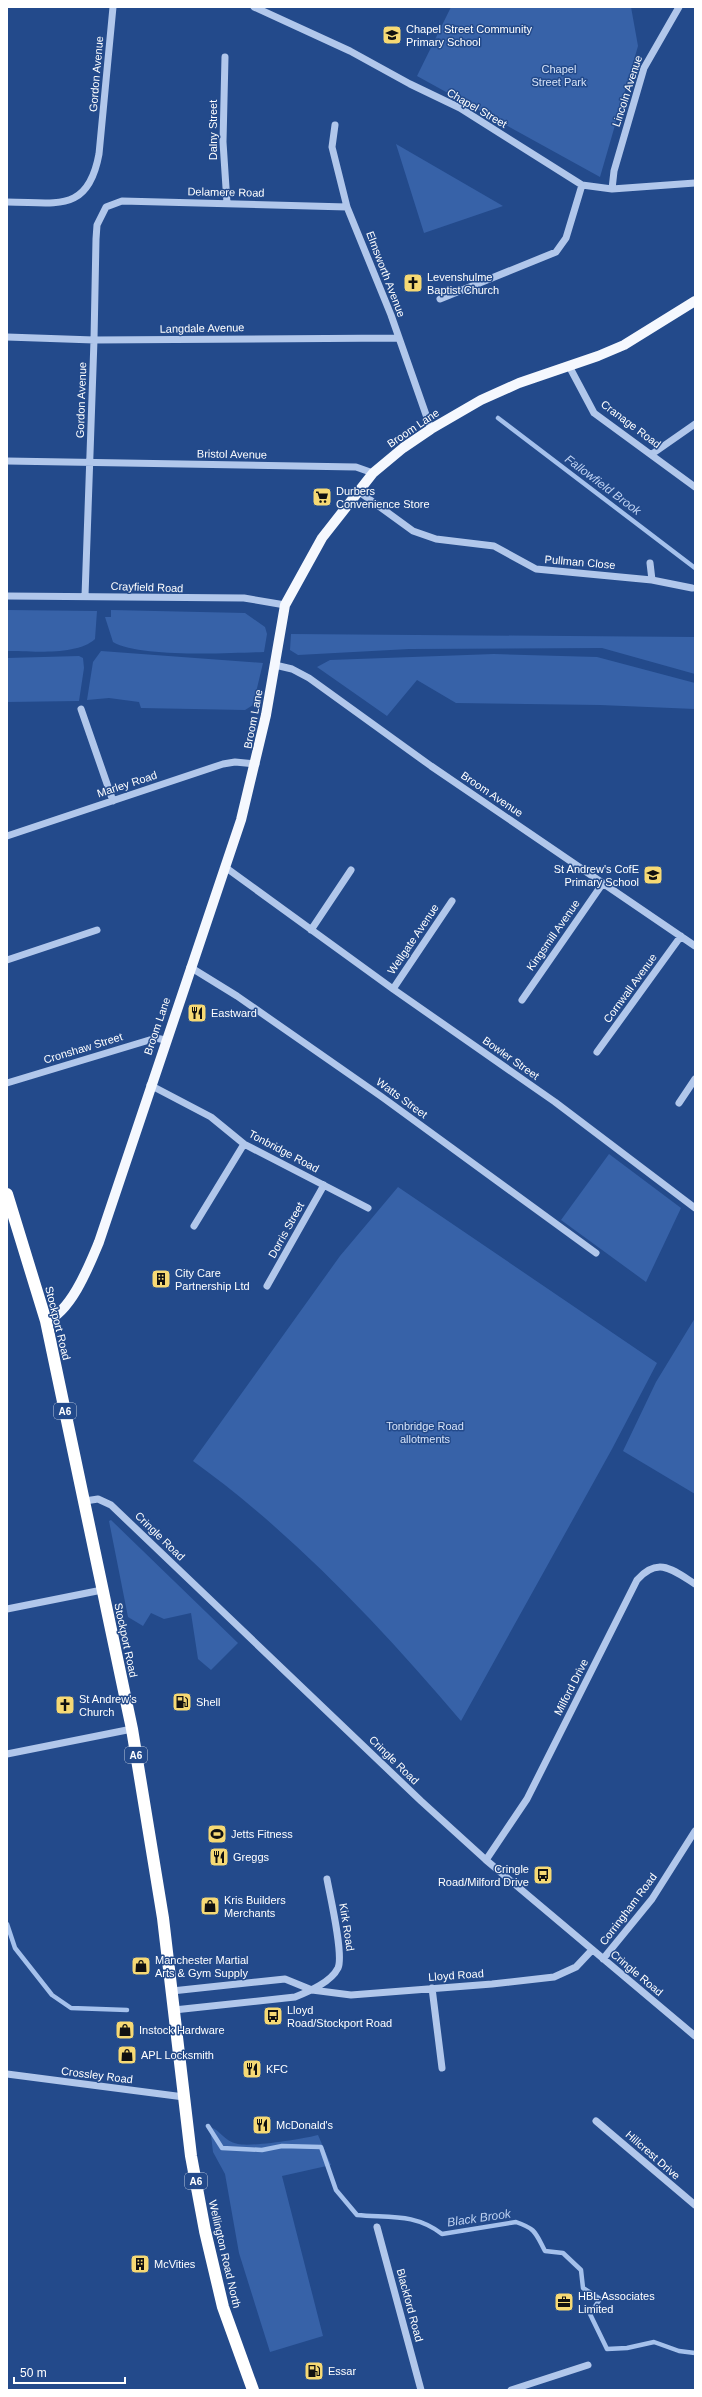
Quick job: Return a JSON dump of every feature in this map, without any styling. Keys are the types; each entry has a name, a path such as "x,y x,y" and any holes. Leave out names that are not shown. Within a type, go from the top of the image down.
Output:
{"highway":[{"name":"Stockport Road","path":"7,1194 12,1224 46,1321 132,1729 163,1918 184,2097"},
{"name":"Wellington Road North","path":"184,2097 191,2156 205,2231 223,2307 253,2390"}],"main road":[{"name":"Broom Lane","path":"46,1321 53,1318 65,1307 92,1261 165,1040 241,820 256,764 285,605 322,538 373,473 403,448 431,429 500,391 624,345 695,301"}],"street":[{"name":"Gordon Avenue","path":"7,202 58,202 73,200 87,188 95,173 99,154 113,7"},
{"name":"Chapel Street","path":"254,7 350,51 410,84 460,108 582,185 612,189 695,183"},
{"name":"Lincoln Avenue","path":"612,189 614,171 644,68 679,7"},
{"name":"Dalny Street","path":"224,57 223,142 227,203"},
{"name":"Elmsworth Avenue","path":"335,125 332,147 347,207 391,316 431,429"},
{"path":"440,299 556,252 566,238 582,185"},
{"name":"Delamere Road","path":"106,207 122,201 347,207"},
{"name":"Gordon Avenue","path":"84,596 90,462 96,239 97,225 106,207"},
{"name":"Langdale Avenue","path":"7,338 94,340 398,338"},
{"name":"Cranage Road","path":"569,366 594,413 652,454 695,487"},
{"path":"652,454 695,424"},
{"name":"Bristol Avenue","path":"7,461 356,467 373,473"},
{"name":"Pullman Close","path":"358,491 400,523 424,536 494,546 536,569 652,580 692,588"},
{"path":"650,562 652,580"},
{"name":"Crayfield Road","path":"7,596 84,596 188,599 244,598 285,605"},
{"name":"Broom Avenue","path":"275,665 299,672 425,761 695,946"},
{"path":"81,709 113,801"},
{"name":"Marley Road","path":"7,836 223,764 235,762 256,764"},
{"name":"Bowler Street","path":"225,867 393,989 555,1102 695,1208"},
{"path":"311,930 351,870"},
{"name":"Kingsmill Avenue","path":"522,1000 603,883"},
{"name":"Wellgate Avenue","path":"393,989 452,901"},
{"path":"7,960 97,930"},
{"name":"Cornwall Avenue","path":"597,1052 681,936"},
{"name":"Watts Street","path":"190,967 237,996 382,1097 596,1253"},
{"name":"Cronshaw Street","path":"7,1083 156,1038 165,1040"},
{"path":"679,1103 695,1079"},
{"name":"Tonbridge Road","path":"150,1085 210,1117 244,1144 368,1208"},
{"path":"194,1226 244,1144"},
{"name":"Dorris Street","path":"267,1286 324,1184"},
{"name":"Cringle Road","path":"85,1501 98,1499 111,1505 421,1801 486,1860 695,2036"},
{"name":"Milford Drive","path":"486,1860 527,1799 637,1580 651,1568 660,1566 671,1568 695,1584"},
{"path":"7,1609 102,1590"},
{"path":"7,1754 132,1729"},
{"name":"Corringham Road","path":"603,1959 652,1899 695,1831"},
{"name":"Kirk Road","path":"312,1990 334,1974 340,1962 327,1878"},
{"name":"Lloyd Road","path":"172,1991 285,1980 312,1990 351,1995 554,1977 568,1973 576,1967 592,1950"},
{"path":"432,1988 442,2068"},
{"name":"Lloyd Road","path":"174,2010 295,1997 312,1990"},
{"name":"Crossley Road","path":"7,2074 184,2097"},
{"name":"Hillcrest Drive","path":"596,2121 695,2205"},
{"name":"Blackford Road","path":"377,2226 421,2390"},
{"path":"511,2390 588,2365"}],"green space":[{"name":"Chapel Street Park","path":"451,7 631,7 638,46 600,177 417,76"},
{"path":"396,144 503,206 424,233"},
{"path":"7,610 97,611 95,639 77,648 66,650 41,652 7,651"},
{"path":"111,610 245,613 265,627 267,634 264,652 186,653 143,650 126,647 113,642 105,617 111,617"},
{"path":"291,634 695,637 695,674 602,648 409,649 298,655 290,650"},
{"path":"101,651 263,663 253,705 245,710 141,708 139,702 109,698 87,700 93,662"},
{"path":"494,654 597,657 695,683 695,709 600,705 456,703 417,680 387,716 317,667 330,660"},
{"path":"79,656 83,658 84,668 79,701 7,702 7,658"},
{"path":"609,1154 681,1208 646,1282 561,1220"},
{"name":"Tonbridge Road allotments","path":"398,1187 657,1363 612,1449 461,1721 400,1651 335,1583 266,1519 193,1461 340,1256"},
{"path":"695,1318 695,1494 623,1451 656,1382"},
{"path":"111,1520 238,1643 211,1670 198,1659 191,1613 164,1619 151,1613 143,1626 128,1617 109,1521"},
{"path":"210,2127 217,2130 233,2143 245,2145 301,2139 318,2135 331,2165 282,2176 323,2336 270,2352 239,2253 225,2174 213,2152"}],"waterway":[{"name":"Fallowfield Brook","path":"498,418 695,568"},
{"path":"7,1924 15,1948 52,1995 71,2008 127,2010"},
{"name":"Black Brook","path":"208,2126 222,2148 262,2150 282,2146 321,2147 336,2190 357,2215 412,2220 432,2227 442,2234 516,2222 523,2224 534,2232 545,2251 563,2253 581,2270 583,2288 600,2299 590,2314 607,2349 627,2348 654,2342 679,2351 695,2353"}],"place":[{"name":"Chapel Street Community Primary School","path":"392,35"},
{"name":"Levenshulme Baptist Church","path":"413,283"},
{"name":"Durbers Convenience Store","path":"322,497"},
{"name":"St Andrew's CofE Primary School","path":"653,875"},
{"name":"Eastward","path":"197,1013"},
{"name":"City Care Partnership Ltd","path":"161,1279"},
{"name":"Shell","path":"182,1702"},
{"name":"St Andrew's Church","path":"65,1705"},
{"name":"Jetts Fitness","path":"217,1834"},
{"name":"Greggs","path":"219,1857"},
{"name":"Cringle Road/Milford Drive","path":"543,1875"},
{"name":"Kris Builders Merchants","path":"210,1906"},
{"name":"Manchester Martial Arts & Gym Supply","path":"141,1966"},
{"name":"Lloyd Road/Stockport Road","path":"273,2016"},
{"name":"Instock Hardware","path":"125,2030"},
{"name":"APL Locksmith","path":"127,2055"},
{"name":"KFC","path":"252,2069"},
{"name":"McDonald's","path":"262,2125"},
{"name":"McVities","path":"140,2264"},
{"name":"HBL Associates Limited","path":"564,2302"},
{"name":"Essar","path":"314,2371"}]}
